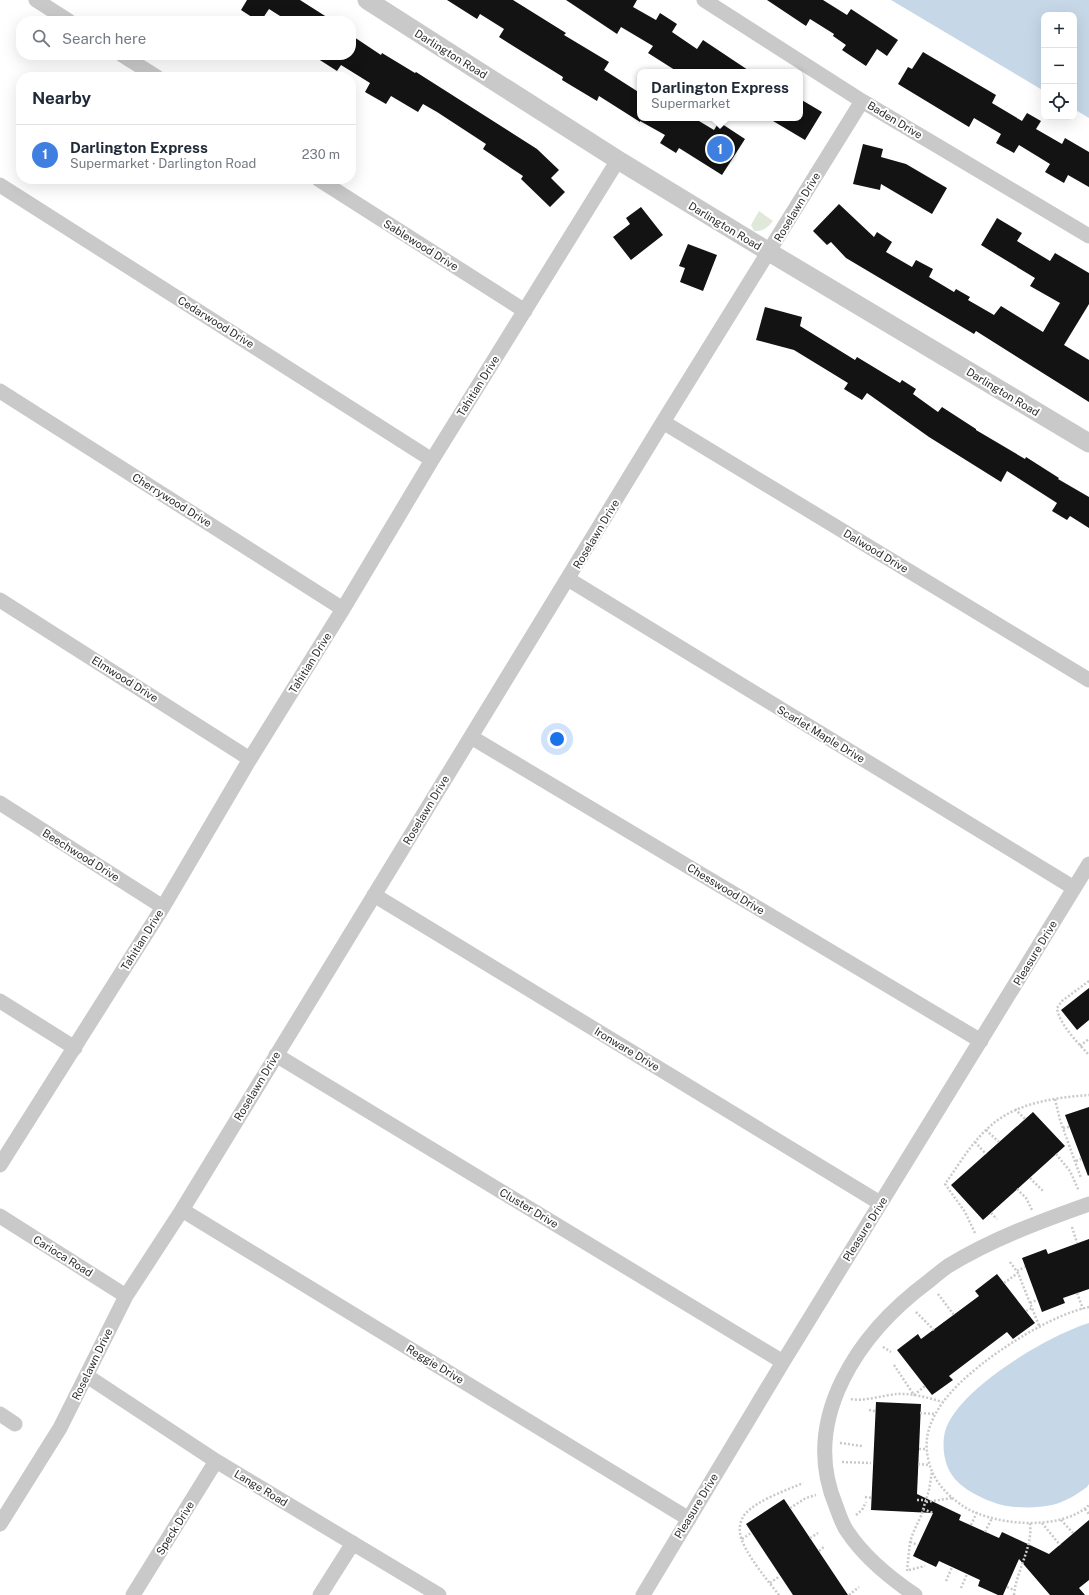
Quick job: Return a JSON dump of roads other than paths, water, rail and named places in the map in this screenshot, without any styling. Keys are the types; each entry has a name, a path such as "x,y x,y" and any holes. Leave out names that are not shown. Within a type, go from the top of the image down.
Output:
{"street":[{"path":"36,0 61,16"},
{"name":"Darlington Road","path":"367,0 618,160 1089,443"},
{"name":"Baden Drive","path":"704,0 862,101 1089,236"},
{"path":"130,60 149,72"},
{"name":"Roselawn Drive","path":"0,1524 60,1428 126,1296 182,1210 663,422 862,101"},
{"name":"Tahitian Drive","path":"0,1165 163,907 250,759 343,609 432,460 618,160"},
{"name":"Sablewood Drive","path":"326,184 525,310"},
{"name":"Cedarwood Drive","path":"0,185 432,460"},
{"name":"Cherrywood Drive","path":"0,391 343,609"},
{"name":"Dalwood Drive","path":"663,422 1089,680"},
{"name":"Scarlet Maple Drive","path":"568,579 1074,888"},
{"name":"Elmwood Drive","path":"0,600 250,759"},
{"name":"Chesswood Drive","path":"471,736 981,1041"},
{"name":"Beechwood Drive","path":"0,803 163,907"},
{"name":"Pleasure Drive","path":"643,1595 880,1203 1089,864"},
{"name":"Ironware Drive","path":"374,895 880,1203"},
{"path":"0,1002 75,1048"},
{"name":"Cluster Drive","path":"276,1055 783,1362"},
{"path":"915,1595 902,1577 868,1556 846,1531 830,1492 825,1462 825,1434 830,1408 852,1364 869,1339 885,1319 928,1281 947,1267 983,1248 1038,1222 1088,1205"},
{"name":"Reggie Drive","path":"182,1210 688,1519"},
{"name":"Carioca Road","path":"0,1216 126,1296"},
{"name":"Lange Road","path":"87,1376 216,1461 438,1595"},
{"path":"0,1414 16,1424"},
{"name":"Speck Drive","path":"133,1595 216,1461"},
{"path":"320,1595 353,1543"}],"water":[{"path":"891,0 1089,0 1089,118 1077,111 1077,12 1041,12 1041,89"},
{"path":"1089,1323 1089,1484 1087,1487 1079,1493 1057,1504 1041,1507 1024,1507 1007,1506 995,1503 962,1486 950,1473 944,1455 944,1437 950,1420 963,1402 1003,1368 1050,1340"}],"place":[{"name":"Darlington Express","path":"720,149"}]}
